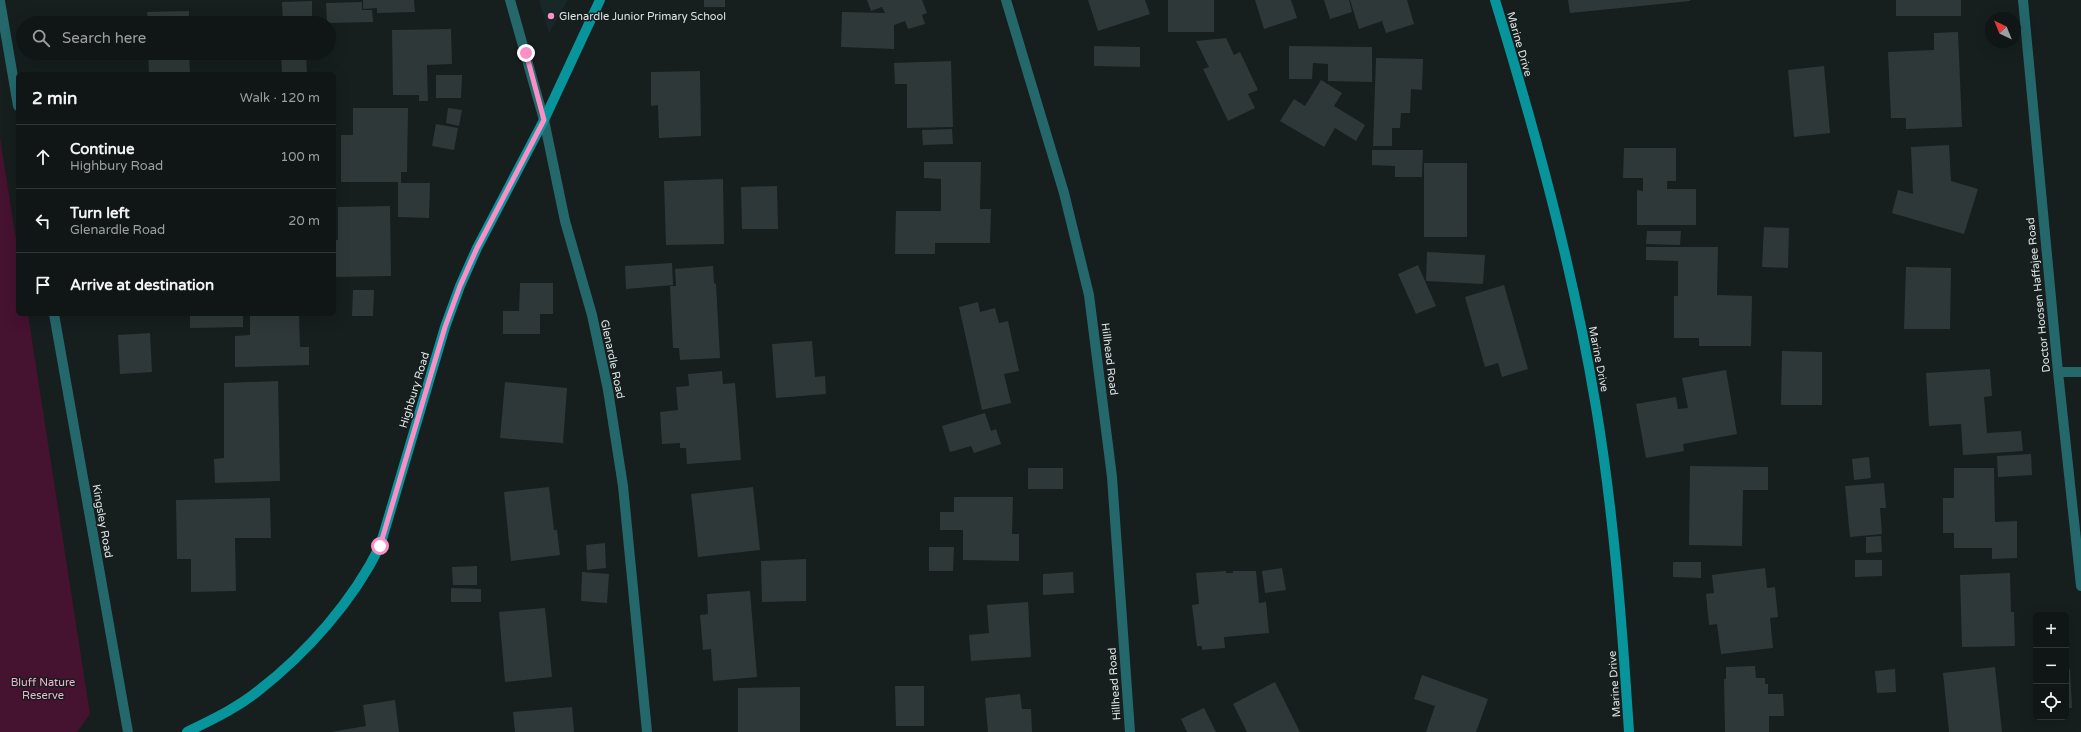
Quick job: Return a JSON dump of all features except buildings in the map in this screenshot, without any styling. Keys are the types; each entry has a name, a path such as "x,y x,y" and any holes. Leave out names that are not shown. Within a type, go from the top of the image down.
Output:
{"street":[{"name":"Glenardle Road","path":"510,0 544,120 565,221 592,314 608,390 622,486 647,732"},
{"name":"Highbury Road","path":"187,732 222,714 258,692 287,666 317,635 349,597 368,570 380,546 445,327 460,286 477,248 544,120 600,0"},
{"name":"Hillhead Road","path":"1006,0 1064,193 1089,296 1112,477 1130,732"},
{"name":"Marine Drive","path":"1495,0 1512,56 1568,262 1595,402 1614,545 1629,732"},
{"name":"Doctor Hoosen Haffajee Road","path":"2023,0 2058,372 2081,586"},
{"path":"0,1 16,94"},
{"name":"Kingsley Road","path":"54,316 128,732"},
{"path":"2058,372 2081,372"}],"shaded area":[{"name":"Glenardle Junior Primary School","path":"539,0 568,0 549,33"}],"green space":[{"name":"Bluff Nature Reserve","path":"0,137 16,239 16,316 28,316 90,714 77,732 0,732"}],"place":[{"name":"Glenardle Junior Primary School","path":"551,16"}],"route":[{"path":"380,546 445,327 460,286 477,248 544,120 526,53"}]}
